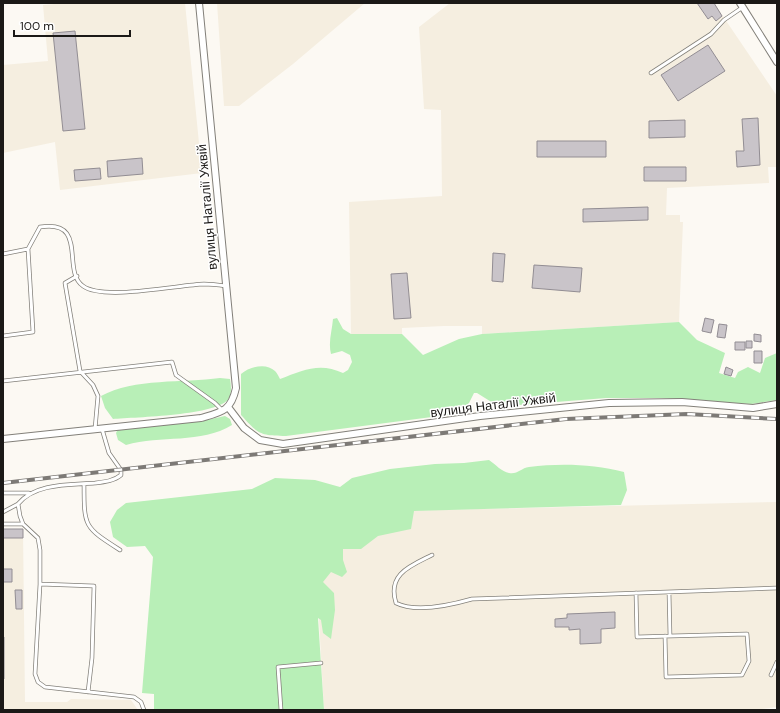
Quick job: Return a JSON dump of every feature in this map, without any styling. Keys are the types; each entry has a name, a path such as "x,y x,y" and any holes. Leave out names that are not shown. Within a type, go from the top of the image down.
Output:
{"street":[{"name":"вулиця Наталії Ужвій","path":"199,3 236,388 233,402 226,409 244,428 260,440 282,444 480,416 609,403 682,402 753,408 777,404"},
{"path":"741,5 777,62"},
{"path":"3,439 102,427 201,418 226,409"}],"lane":[{"path":"651,73 711,34 741,5"},
{"path":"3,336 33,332 28,249 40,227 51,225 60,227 67,233 76,276 82,286 96,292 121,292 206,284 226,286"},
{"path":"3,254 28,249"},
{"path":"76,276 65,282 80,371 93,385 98,396 95,428"},
{"path":"3,381 80,371 172,362 176,375 215,403 226,409"},
{"path":"3,492 29,493 40,489 116,479 121,475 121,470 108,453 102,427"},
{"path":"84,484 86,521 95,534 120,550"},
{"path":"3,512 18,504 29,493"},
{"path":"18,504 23,524 38,538 40,550 40,584 35,674 38,682 45,687 134,697 141,702 144,710"},
{"path":"3,524 23,524"},
{"path":"432,555 404,570 395,582 393,595 396,603 405,608 450,605 472,599 777,588"},
{"path":"40,584 94,586 92,658 88,692"},
{"path":"669,592 670,636"},
{"path":"636,593 637,637 665,636 747,634 749,662 742,675 666,677 665,636"},
{"path":"771,674 777,662"},
{"path":"281,710 278,667 321,663"}],"shaded area":[{"path":"65,3 185,3 202,173 60,190 55,142 3,153 3,65 48,61 43,5"},
{"path":"217,3 365,3 293,64 239,106 224,106"},
{"path":"450,3 714,3 777,96 777,167 768,167 769,183 667,188 666,215 680,215 680,222 683,222 679,322 482,334 482,326 444,326 402,328 402,334 351,334 349,202 442,196 441,110 424,109 419,27"},
{"path":"777,502 777,707 753,710 324,710 313,513"},
{"path":"3,529 23,529 25,702 67,702 71,699 131,700 138,710 3,710"}],"green space":[{"path":"337,318 343,329 351,334 402,334 423,355 459,339 482,334 679,322 697,340 725,353 719,373 735,378 738,372 748,367 760,373 765,358 777,353 777,400 751,404 661,398 606,398 519,405 493,403 477,393 474,393 469,403 455,414 286,436 260,433 241,415 241,374 248,369 258,366 271,368 276,372 280,379 312,368 327,368 343,373 348,370 352,362 350,355 342,351 331,354 330,350 333,319"},
{"path":"220,378 230,379 231,391 229,398 222,404 210,409 194,412 113,419 105,408 101,396 128,386 159,382"},
{"path":"225,416 230,419 232,425 207,435 153,440 126,445 118,440 116,433 118,429 202,421"},
{"path":"489,460 504,471 512,473 529,467 553,465 576,465 612,469 624,472 627,490 621,505 414,511 411,529 378,536 361,549 343,549 343,560 347,572 342,577 331,572 323,582 334,593 335,610 331,639 323,633 321,620 318,618 324,710 154,710 154,694 142,693 153,557 145,546 127,547 113,537 110,522 117,510 126,503 252,489 275,478 315,480 340,487 352,478 390,469"}],"building":[{"path":"697,3 714,3 722,16 716,21 712,16 708,19"},
{"path":"75,31 85,129 63,131 53,33"},
{"path":"708,45 725,71 678,101 661,75"},
{"path":"758,118 760,165 737,167 736,151 744,151 742,119"},
{"path":"685,120 685,137 649,138 649,121"},
{"path":"537,141 606,141 606,157 537,157"},
{"path":"142,158 143,174 108,177 107,161"},
{"path":"644,167 686,167 686,181 644,181"},
{"path":"100,168 101,179 75,181 74,170"},
{"path":"648,207 648,220 583,222 583,209"},
{"path":"493,253 505,254 503,282 492,281"},
{"path":"534,265 582,268 580,292 532,288"},
{"path":"407,273 411,318 394,319 391,274"},
{"path":"705,318 714,320 711,333 702,331"},
{"path":"719,324 727,325 725,338 717,337"},
{"path":"754,334 761,335 761,342 754,341"},
{"path":"746,341 752,341 752,348 746,348"},
{"path":"735,342 745,342 745,350 735,350"},
{"path":"754,351 762,351 762,363 754,363"},
{"path":"726,367 733,370 731,376 724,374"},
{"path":"3,529 23,529 23,538 3,538"},
{"path":"3,569 12,569 12,582 3,582"},
{"path":"15,590 22,590 22,609 16,609"},
{"path":"615,612 615,628 601,629 601,643 580,644 580,629 569,630 569,627 555,627 555,619 567,618 567,614"},
{"path":"4,637 4,679 3,679"}],"railway":[{"path":"3,483 566,419 687,414 777,419"}]}
